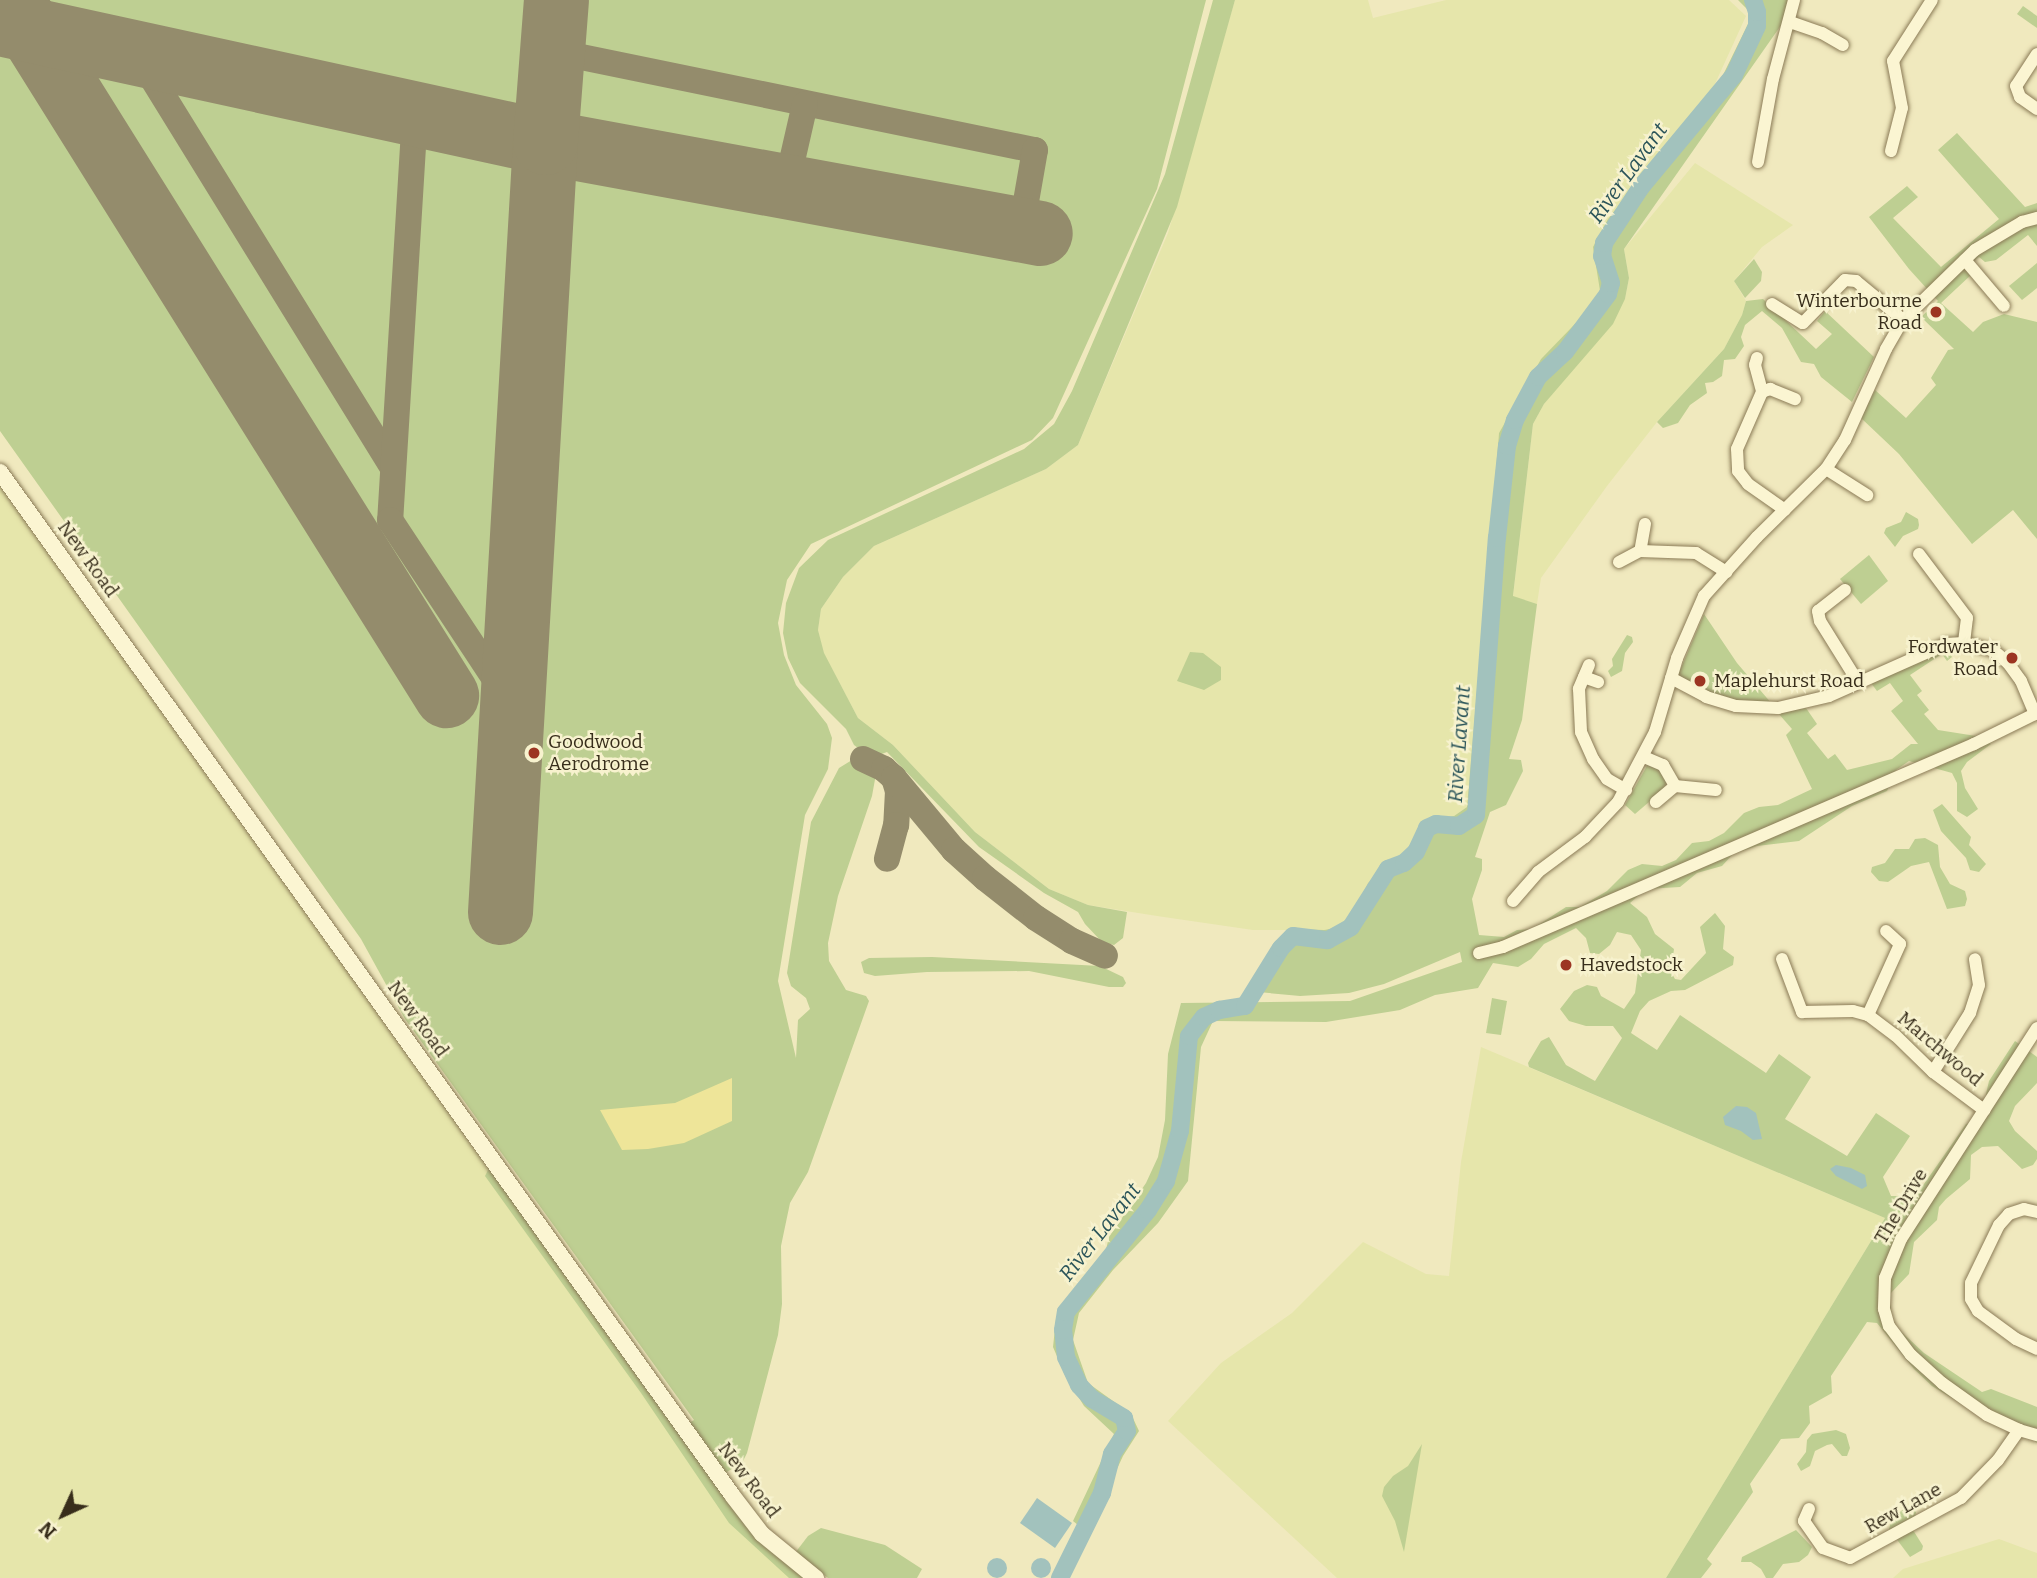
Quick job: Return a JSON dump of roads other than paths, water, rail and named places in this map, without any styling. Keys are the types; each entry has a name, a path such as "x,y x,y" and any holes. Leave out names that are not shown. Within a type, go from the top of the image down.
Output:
{"street":[{"path":"1758,162 1773,79 1794,0"},
{"path":"1891,150 1902,108 1893,61 1932,0"},
{"path":"1790,22 1822,33 1843,45"},
{"path":"2037,54 2016,86 2020,97 2037,109"},
{"path":"1513,901 1538,872 1585,837 1618,802 1644,757 1671,678 1704,596 1826,469 1846,440 1885,349 1903,320 1965,260 2022,222 2037,218"},
{"path":"1965,260 2004,306"},
{"path":"1772,304 1803,323 1845,280 1856,281 1903,320"},
{"path":"1757,358 1755,365 1762,392 1737,449 1738,471 1748,484 1785,510"},
{"path":"1762,392 1770,389 1795,399"},
{"path":"1826,469 1857,494"},
{"name":"New Road","path":"0,472 732,1495 762,1534 817,1578"},
{"path":"1640,551 1645,524"},
{"path":"1619,562 1640,551 1696,554 1726,572"},
{"path":"1919,554 1967,618 1964,643"},
{"path":"1845,590 1818,611 1820,621 1858,682"},
{"path":"1479,953 1503,947 1974,744 2036,714 2021,681 2008,663 1993,650 1964,643 1946,644 1829,696 1778,708 1736,706 1706,697 1671,678"},
{"path":"1598,682 1586,671 1579,689 1581,732 1593,759 1607,779 1626,789"},
{"path":"1644,757 1663,765 1675,786"},
{"path":"1656,802 1675,786 1717,790"},
{"path":"1868,1015 1900,944 1886,931"},
{"path":"1933,1072 1985,986 1975,958"},
{"name":"Marchwood","path":"1782,959 1802,1012 1853,1011 1868,1015 1895,1035 1933,1072 1984,1110"},
{"name":"The Drive","path":"2037,1028 2033,1044 1984,1110 1901,1239 1885,1278 1884,1309 1889,1326 1911,1356 1942,1383 1987,1415 2037,1435"},
{"path":"2037,1212 2024,1209 2010,1214 1999,1225 1970,1283 1970,1299 1990,1322 2037,1349"},
{"name":"Rew Lane","path":"1809,1509 1804,1521 1823,1548 1850,1558 1961,1498 1998,1460 2019,1430"}],"water":[{"path":"1736,1106 1747,1107 1756,1113 1762,1139 1753,1140 1741,1131 1725,1125 1723,1117"},
{"path":"1836,1165 1865,1175 1867,1186 1862,1189 1836,1176 1830,1169"},
{"path":"1037,1498 1072,1523 1055,1548 1020,1523"},
{"path":"997,1558 1004,1561 1007,1568 1004,1575 997,1578 990,1575 987,1568 990,1561"},
{"path":"1037,1558 1045,1558 1051,1568 1045,1578 1037,1578 1031,1572 1031,1564"}],"waterway":[{"name":"River Lavant","path":"1060,1578 1102,1493 1112,1454 1127,1431 1124,1418 1092,1399 1079,1385 1066,1357 1063,1330 1066,1312 1148,1210 1166,1181 1180,1131 1189,1036 1204,1017 1219,1010 1245,1006 1281,948 1293,936 1328,940 1351,927 1388,869 1404,863 1416,852 1427,828 1436,824 1459,826 1476,815 1497,538 1507,446 1515,420 1538,377 1565,352 1608,294 1611,283 1602,256 1604,243 1641,187 1734,75 1757,26 1757,12 1753,0"}],"place":[{"name":"Winterbourne Road","path":"1936,312"},
{"name":"Fordwater Road","path":"2012,658"},
{"name":"Maplehurst Road","path":"1700,681"},
{"name":"Goodwood Aerodrome","path":"534,753"},
{"name":"Havedstock","path":"1566,965"}]}
